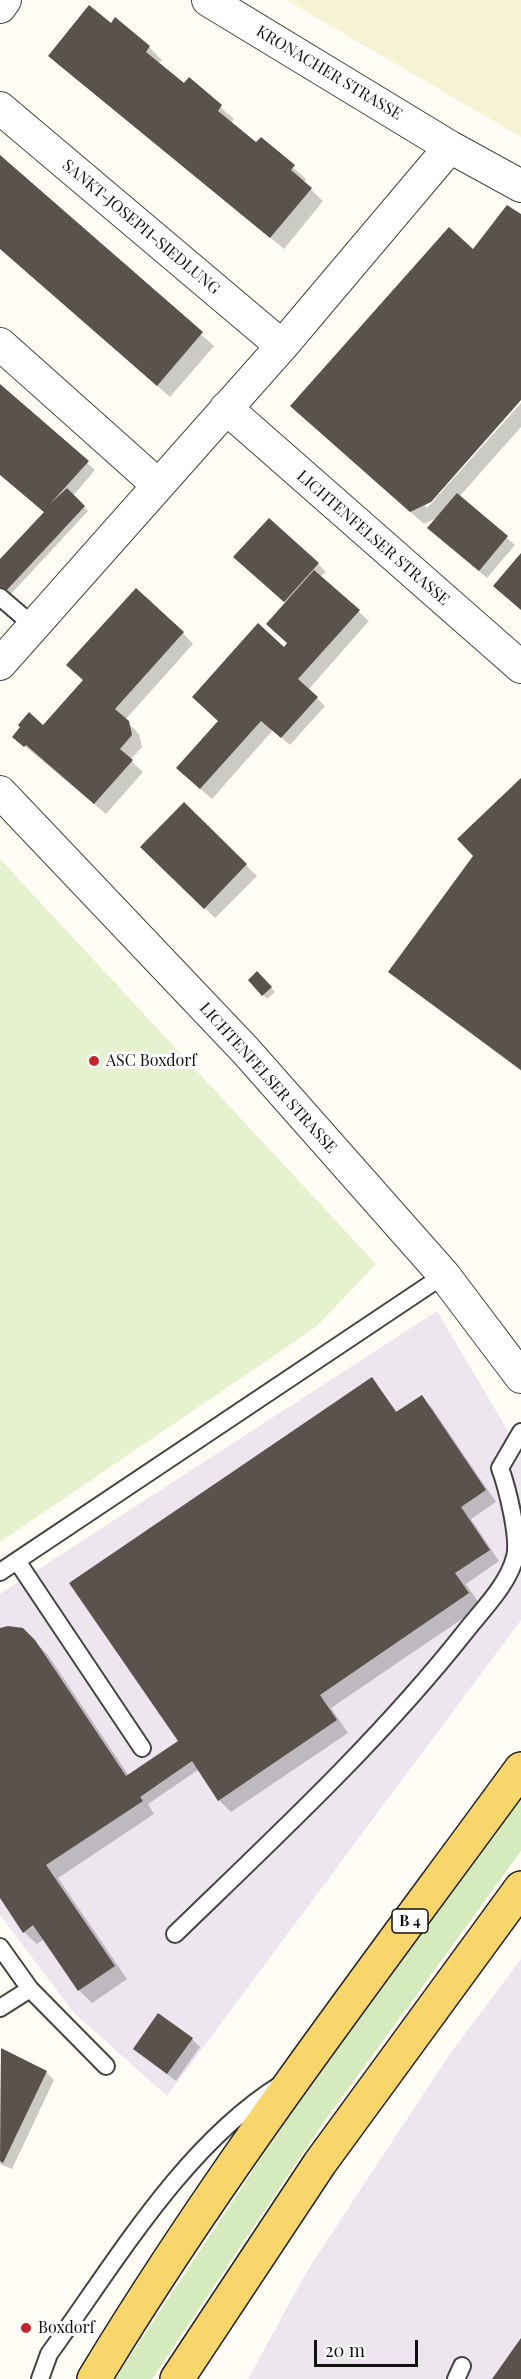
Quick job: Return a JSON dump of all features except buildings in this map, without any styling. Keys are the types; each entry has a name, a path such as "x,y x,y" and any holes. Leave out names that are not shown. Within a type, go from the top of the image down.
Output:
{"main road":[{"name":"B 4","path":"94,2379 208,2204 298,2074 521,1769"},
{"path":"177,2379 320,2163 521,1888"}],"street":[{"path":"0,7 5,0"},
{"name":"KRONACHER STRASSE","path":"208,0 450,147 521,186"},
{"name":"SANKT-JOSEPH-SIEDLUNG","path":"0,108 282,346"},
{"path":"0,664 282,346 450,147"},
{"path":"0,344 158,485"},
{"name":"LICHTENFELSER STRASSE","path":"226,408 521,667"},
{"name":"LICHTENFELSER STRASSE","path":"0,792 246,1051 444,1275 521,1377"}],"lane":[{"path":"0,597 35,627"},
{"path":"0,1572 444,1275"},
{"path":"175,1935 326,1787 429,1678 498,1590 515,1556 510,1495 500,1468 521,1432"},
{"path":"16,1561 142,1748"},
{"path":"0,1947 30,1989 106,2066"},
{"path":"0,2008 30,1989"},
{"path":"40,2379 48,2354 156,2205 206,2148 261,2097 298,2074"}],"shaded area":[{"path":"286,0 521,0 521,137"},
{"path":"437,1311 521,1453 521,1620 167,2096 74,2013 0,1915 0,1594"},
{"path":"521,1959 521,2379 248,2379 307,2271 449,2055"}],"green space":[{"name":"ASC Boxdorf","path":"0,859 376,1264 316,1327 0,1542"},
{"path":"521,1799 521,1851 321,2126 152,2379 115,2379 295,2107"}],"place":[{"name":"ASC Boxdorf","path":"94,1061"},
{"name":"Boxdorf","path":"26,2328"}]}
